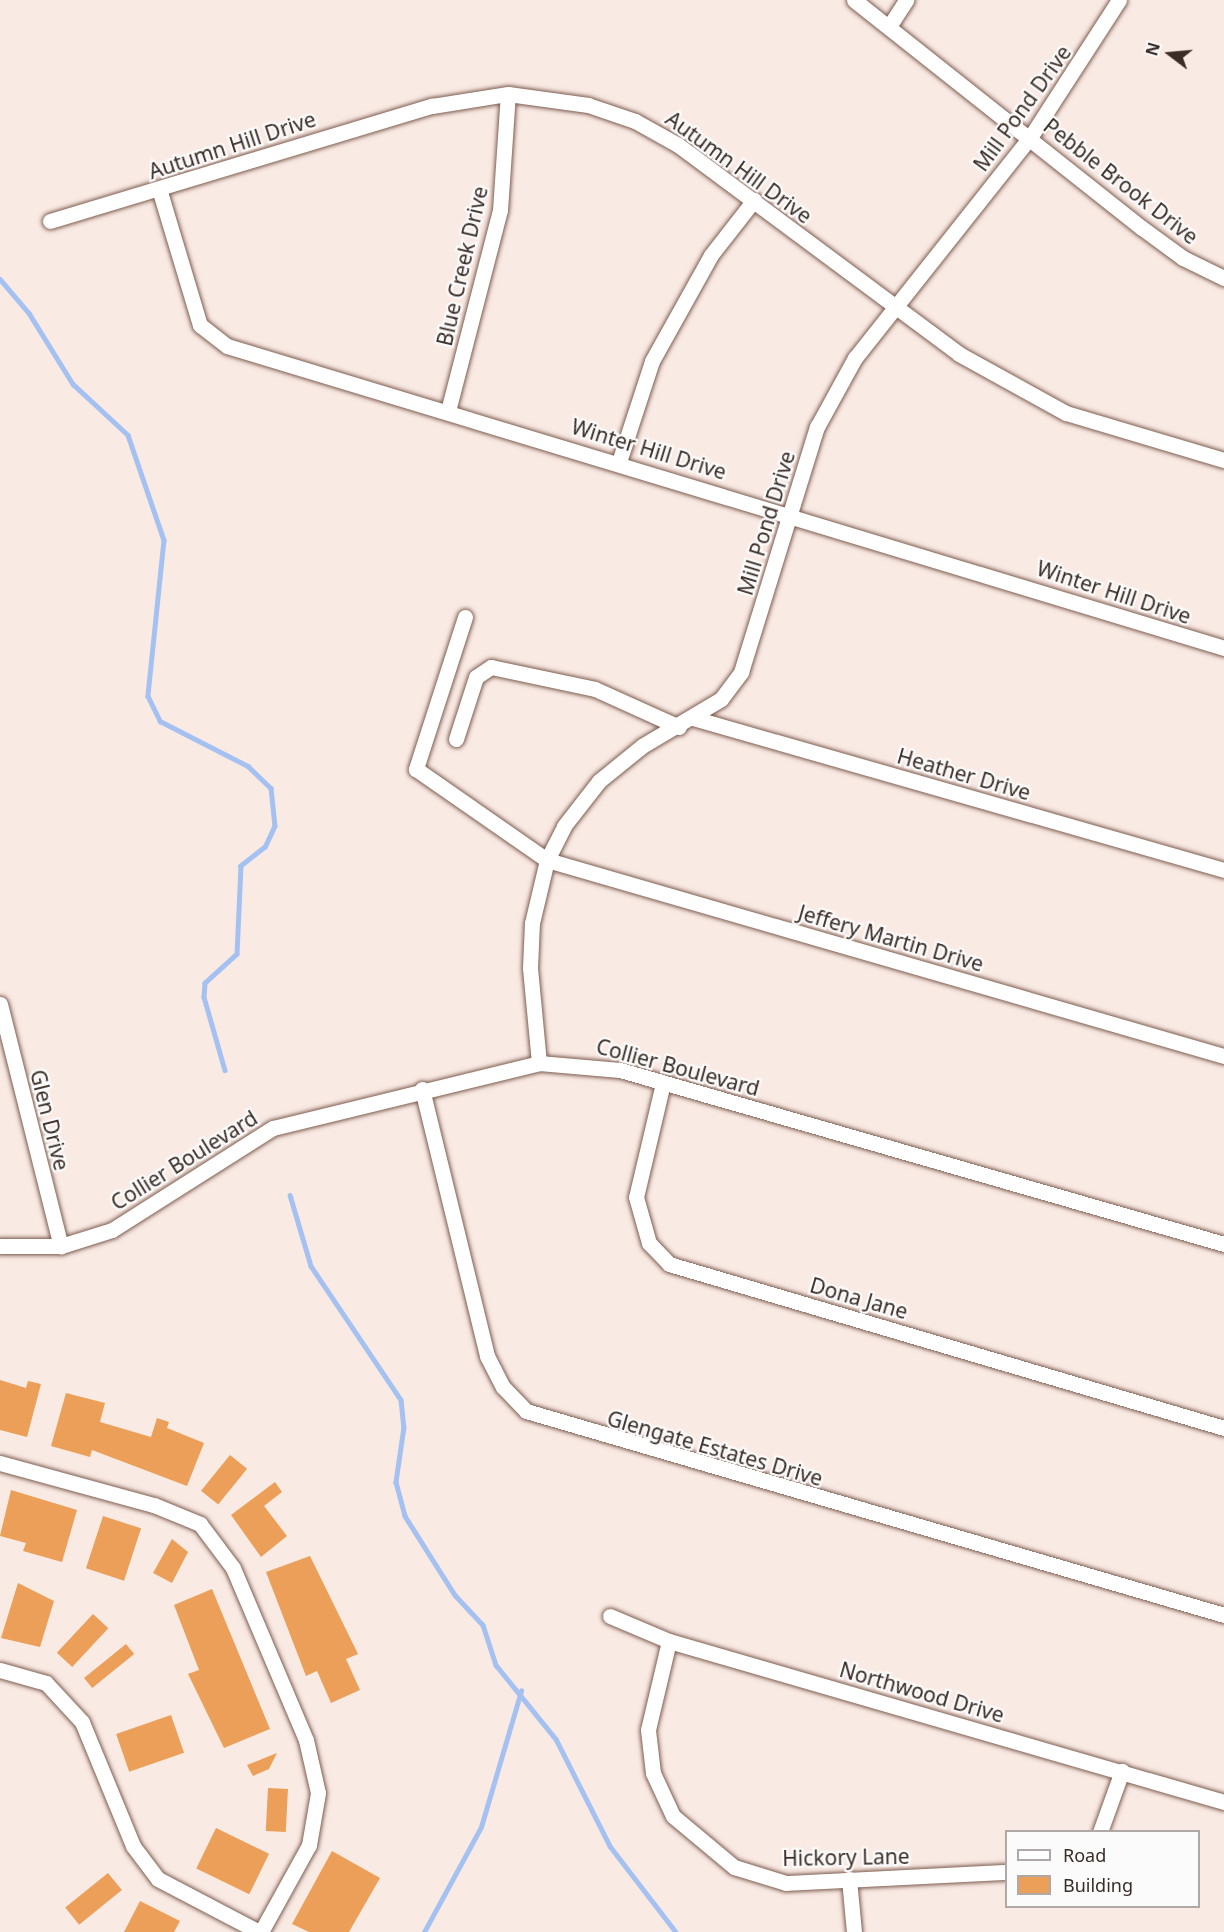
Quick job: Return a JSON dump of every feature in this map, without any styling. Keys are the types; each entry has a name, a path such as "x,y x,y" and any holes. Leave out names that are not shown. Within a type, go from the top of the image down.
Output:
{"street":[{"name":"Pebble Brook Drive","path":"854,0 890,25 1183,258 1224,278"},
{"path":"890,25 906,0"},
{"name":"Mill Pond Drive","path":"539,1062 530,946 547,860 582,798 630,754 679,727 721,699 741,672 789,513 818,427 855,358 1031,136 1119,0"},
{"name":"Autumn Hill Drive","path":"50,221 160,192 360,125 508,94 588,105 635,121 754,200 894,310 959,354 1066,413 1224,460"},
{"name":"Blue Creek Drive","path":"448,411 500,210 508,94"},
{"name":"Winter Hill Drive","path":"160,192 197,316 213,339 274,364 448,411 619,462 1224,648"},
{"path":"619,462 652,361 711,255 754,200"},
{"name":"Jeffery Martin Drive","path":"465,616 416,769 547,860 1224,1056"},
{"path":"456,739 476,677 491,667 595,689 679,727"},
{"name":"Heather Drive","path":"693,718 1224,870"},
{"name":"Glen Drive","path":"0,1004 60,1246"},
{"name":"Collier Boulevard","path":"0,1246 60,1246 112,1230 273,1128 422,1089 539,1062 600,1065 1224,1244"},
{"path":"0,1063 15,1067"},
{"name":"Dona Jane","path":"663,1083 636,1197 650,1243 669,1264 1224,1428"},
{"name":"Glengate Estates Drive","path":"422,1089 487,1356 503,1387 526,1412 1224,1616"},
{"path":"0,1463 154,1505 200,1524 232,1568 306,1740 318,1793 309,1845 260,1932 158,1879 133,1846 82,1722 46,1683 0,1670"},
{"name":"Northwood Drive","path":"610,1616 669,1641 1224,1802"},
{"name":"Hickory Lane","path":"669,1641 648,1730 653,1773 673,1815 734,1867 786,1883 1005,1872"},
{"path":"1101,1830 1122,1771"},
{"path":"849,1880 854,1932"}],"building":[{"path":"0,1380 26,1388 28,1381 41,1384 27,1437 0,1430"},
{"path":"66,1393 105,1403 100,1422 151,1437 157,1418 169,1422 167,1428 204,1443 187,1486 92,1450 90,1457 51,1446"},
{"path":"230,1455 247,1469 218,1505 201,1491"},
{"path":"275,1482 282,1492 264,1506 287,1536 261,1557 231,1515"},
{"path":"11,1490 77,1510 62,1562 23,1551 26,1543 0,1536"},
{"path":"103,1516 141,1528 124,1581 86,1568"},
{"path":"172,1539 188,1552 172,1583 153,1573"},
{"path":"310,1556 358,1654 346,1659 360,1690 331,1703 317,1671 306,1676 266,1572"},
{"path":"18,1583 54,1601 40,1647 1,1638"},
{"path":"212,1589 270,1729 224,1748 188,1674 199,1670 174,1605"},
{"path":"93,1614 108,1628 72,1667 57,1653"},
{"path":"126,1644 134,1654 92,1688 84,1678"},
{"path":"171,1715 184,1753 129,1772 116,1734"},
{"path":"277,1753 269,1769 253,1776 247,1765"},
{"path":"268,1788 288,1789 286,1832 266,1831"},
{"path":"216,1828 269,1854 249,1894 196,1868"},
{"path":"332,1851 380,1878 349,1932 309,1932 292,1924"},
{"path":"108,1873 122,1890 79,1925 65,1908"},
{"path":"140,1901 180,1921 174,1932 124,1932"}],"waterway":[{"path":"0,279 29,313 73,384 128,435 164,540 148,696 160,721 248,766 271,788 275,826 265,847 241,866 237,954 205,983 204,997 225,1070"},
{"path":"290,1195 311,1266 401,1400 404,1427 396,1482 405,1516 455,1595 483,1625 496,1665 556,1739 610,1846 676,1932"},
{"path":"424,1932 481,1827 521,1691"}]}
